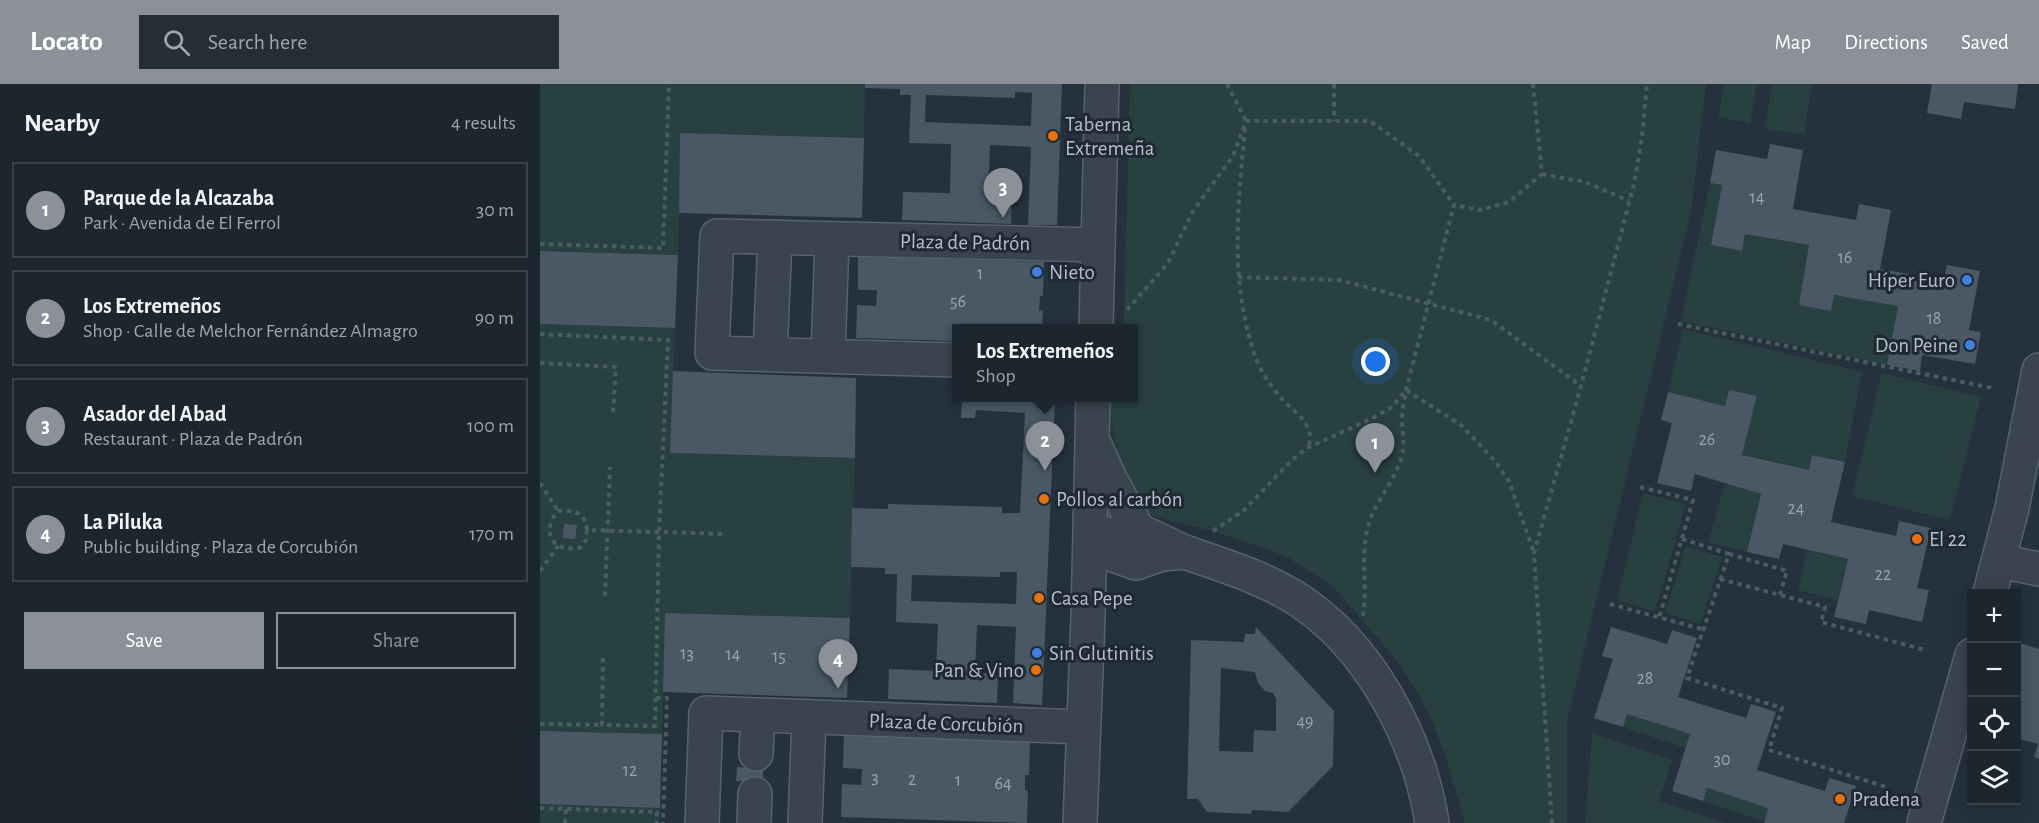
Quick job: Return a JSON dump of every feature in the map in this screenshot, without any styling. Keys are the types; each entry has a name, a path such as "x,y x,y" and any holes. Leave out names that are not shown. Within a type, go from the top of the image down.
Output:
{"street":[{"path":"1102,84 1098,245 1108,323"},
{"name":"Plaza de Padrón","path":"952,360 712,352 717,236 1098,245"},
{"path":"770,354 775,237"},
{"path":"828,356 832,239"},
{"path":"1991,589 2039,370"},
{"path":"1080,823 1093,402"},
{"path":"1091,436 1137,547"},
{"path":"1090,541 1184,552 1238,569 1295,598 1340,634 1387,696 1418,764 1432,823"},
{"path":"1088,618 1137,547"},
{"path":"2001,552 2039,551"},
{"path":"2001,552 2039,569"},
{"path":"1924,823 1967,670"},
{"name":"Plaza de Corcubión","path":"702,823 706,713 809,719 1083,728"},
{"path":"756,754 759,716"},
{"path":"805,823 809,719"}],"path":[{"path":"540,244 663,248 669,84"},
{"path":"1227,84 1246,121 1238,209 1238,277 1243,315 1256,358 1281,398 1305,423 1311,437 1307,448"},
{"path":"1334,84 1334,121"},
{"path":"1533,84 1542,174"},
{"path":"1534,553 1581,386 1629,201 1642,137 1647,84"},
{"path":"1246,121 1370,121 1419,156 1454,205 1480,210 1509,202 1542,174"},
{"path":"1108,323 1168,263 1193,211 1233,156 1246,121"},
{"path":"1542,174 1585,182 1629,201"},
{"path":"1362,620 1366,596 1363,568 1364,544 1370,519 1392,482 1402,457 1405,439 1402,418 1406,390 1454,205"},
{"path":"1238,277 1339,279 1491,320 1581,386"},
{"path":"1678,324 1992,388"},
{"path":"540,334 668,340 659,532 655,726 540,724"},
{"path":"540,363 616,367 614,412"},
{"path":"1213,531 1243,511 1307,448 1392,407 1406,390"},
{"path":"1406,390 1461,425 1496,461 1509,481 1534,553 1552,823"},
{"path":"605,596 610,467"},
{"path":"540,483 558,511"},
{"path":"1640,487 1693,500 1659,618"},
{"path":"558,511 574,511 580,514 587,524 586,540 581,547 572,549 553,543 550,535 552,518 558,511"},
{"path":"587,530 726,534"},
{"path":"1682,539 1787,571 1780,595"},
{"path":"540,571 558,546"},
{"path":"1729,554 1687,678 1782,708 1769,750 1886,787"},
{"path":"1720,579 1825,607 1821,622 1925,650"},
{"path":"1610,604 1702,629"},
{"path":"602,725 603,654"},
{"path":"656,698 668,698 663,823"},
{"path":"540,808 657,812 656,823"},
{"path":"566,809 566,823"}],"green space":[{"path":"540,84 865,84 864,138 681,133 678,255 540,251"},
{"path":"1130,84 1706,84 1691,212 1567,720 1567,823 1465,823 1433,722 1417,692 1401,666 1335,588 1286,556 1213,531 1148,515 1128,494 1108,409 1109,402 1138,402 1138,324 1123,324"},
{"path":"1724,84 1757,84 1750,123 1718,117"},
{"path":"1772,84 1812,84 1804,135 1765,129"},
{"path":"1710,183 1722,185 1711,245 1742,251 1745,234 1809,245 1834,295 1898,306 1887,365 1681,321"},
{"path":"540,324 675,328 670,453 855,458 850,618 666,613 662,734 540,731"},
{"path":"1683,329 1862,372 1845,462 1813,455 1809,470 1742,455 1757,396 1729,390 1725,406 1668,392"},
{"path":"1882,373 1981,397 1950,520 1852,496"},
{"path":"1725,483 1761,494 1747,552 1708,542"},
{"path":"1643,493 1686,504 1655,612 1617,600"},
{"path":"1686,546 1722,557 1700,624 1665,613"},
{"path":"1808,549 1848,559 1837,600 1798,590"},
{"path":"1627,714 1690,734 1686,748 1623,727"},
{"path":"1592,733 1672,760 1659,801 1726,823 1585,823"},
{"path":"1707,788 1768,808 1764,821 1703,801"},
{"path":"540,804 660,808 659,823 540,823"}],"building":[{"path":"865,84 1062,84 1057,225 1028,225 1031,147 990,145 988,195 1012,196 1011,224 902,220 903,192 950,193 951,144 909,143 911,95 900,95 900,89 865,88","holes":["1015,92 1032,93 1031,126 925,122 926,95 1015,98"]},
{"path":"1932,84 2018,84 2015,109 1964,102 1961,119 1927,113"},
{"path":"680,133 864,138 862,218 679,213"},
{"path":"1770,144 1803,150 1793,209 1856,220 1859,204 1891,210 1880,269 1944,280 1947,265 1980,271 1969,330 1981,332 1975,364 1922,355 1920,371 1887,365 1898,306 1834,295 1831,311 1799,305 1809,245 1745,234 1742,251 1711,245 1722,185 1710,183 1716,150 1767,159"},
{"path":"540,251 678,255 675,328 540,324"},
{"path":"858,257 1044,262 1043,296 1040,296 1039,311 1043,310 1042,324 952,324 952,341 856,338 857,305 876,306 877,290 858,290"},
{"path":"673,371 856,378 855,458 670,453"},
{"path":"1729,390 1757,396 1742,455 1809,470 1812,455 1845,462 1831,522 1896,536 1899,521 1931,528 1917,588 1929,590 1922,622 1869,610 1866,624 1834,617 1848,559 1783,544 1779,559 1747,552 1761,494 1695,474 1691,491 1657,483 1672,423 1661,420 1668,392 1725,406"},
{"path":"962,402 1055,402 1042,705 1013,703 1016,627 977,625 975,673 998,674 997,703 888,699 889,669 936,671 938,624 896,622 897,574 885,574 885,568 851,567 852,508 888,509 888,504 1002,507 1002,513 1020,513 1025,413 976,410 975,418 961,418","holes":["1000,572 1017,572 1016,604 911,601 912,575 1000,577"]},
{"path":"564,524 577,525 575,539 563,538"},
{"path":"665,613 850,618 847,698 663,692"},
{"path":"1256,627 1334,711 1333,766 1288,812 1252,810 1251,814 1207,812 1198,799 1187,799 1191,640 1244,642 1245,634 1255,634","holes":["1221,668 1255,672 1258,683 1265,691 1273,693 1276,699 1276,731 1254,730 1253,752 1219,751"]},
{"path":"1611,627 1667,644 1672,630 1697,638 1678,697 1746,718 1751,704 1776,712 1757,770 1825,791 1829,778 1856,786 1844,823 1764,823 1768,808 1707,788 1703,801 1672,791 1690,734 1627,714 1623,727 1594,718 1613,659 1602,656"},
{"path":"2021,643 2039,649 2039,759 2034,757 2038,744 2021,739"},
{"path":"540,731 662,734 660,808 540,804"},
{"path":"844,735 1030,742 1029,775 1025,775 1025,790 1028,791 1027,823 841,817 842,784 861,785 862,769 843,768"},
{"path":"737,767 763,768 763,781 736,781"}],"place":[{"name":"Taberna Extremeña","path":"1053,136"},
{"name":"Asador del Abad","path":"1003,218"},
{"name":"Nieto","path":"1037,272"},
{"name":"Híper Euro","path":"1967,280"},
{"name":"Don Peine","path":"1970,345"},
{"name":"Los Extremeños","path":"1045,471"},
{"name":"Parque de la Alcazaba","path":"1375,473"},
{"name":"Pollos al carbón","path":"1044,499"},
{"name":"El 22","path":"1917,539"},
{"name":"Casa Pepe","path":"1039,598"},
{"name":"Sin Glutinitis","path":"1037,653"},
{"name":"Pan & Vino","path":"1036,670"},
{"name":"La Piluka","path":"838,689"},
{"name":"Pradena","path":"1840,799"}]}
